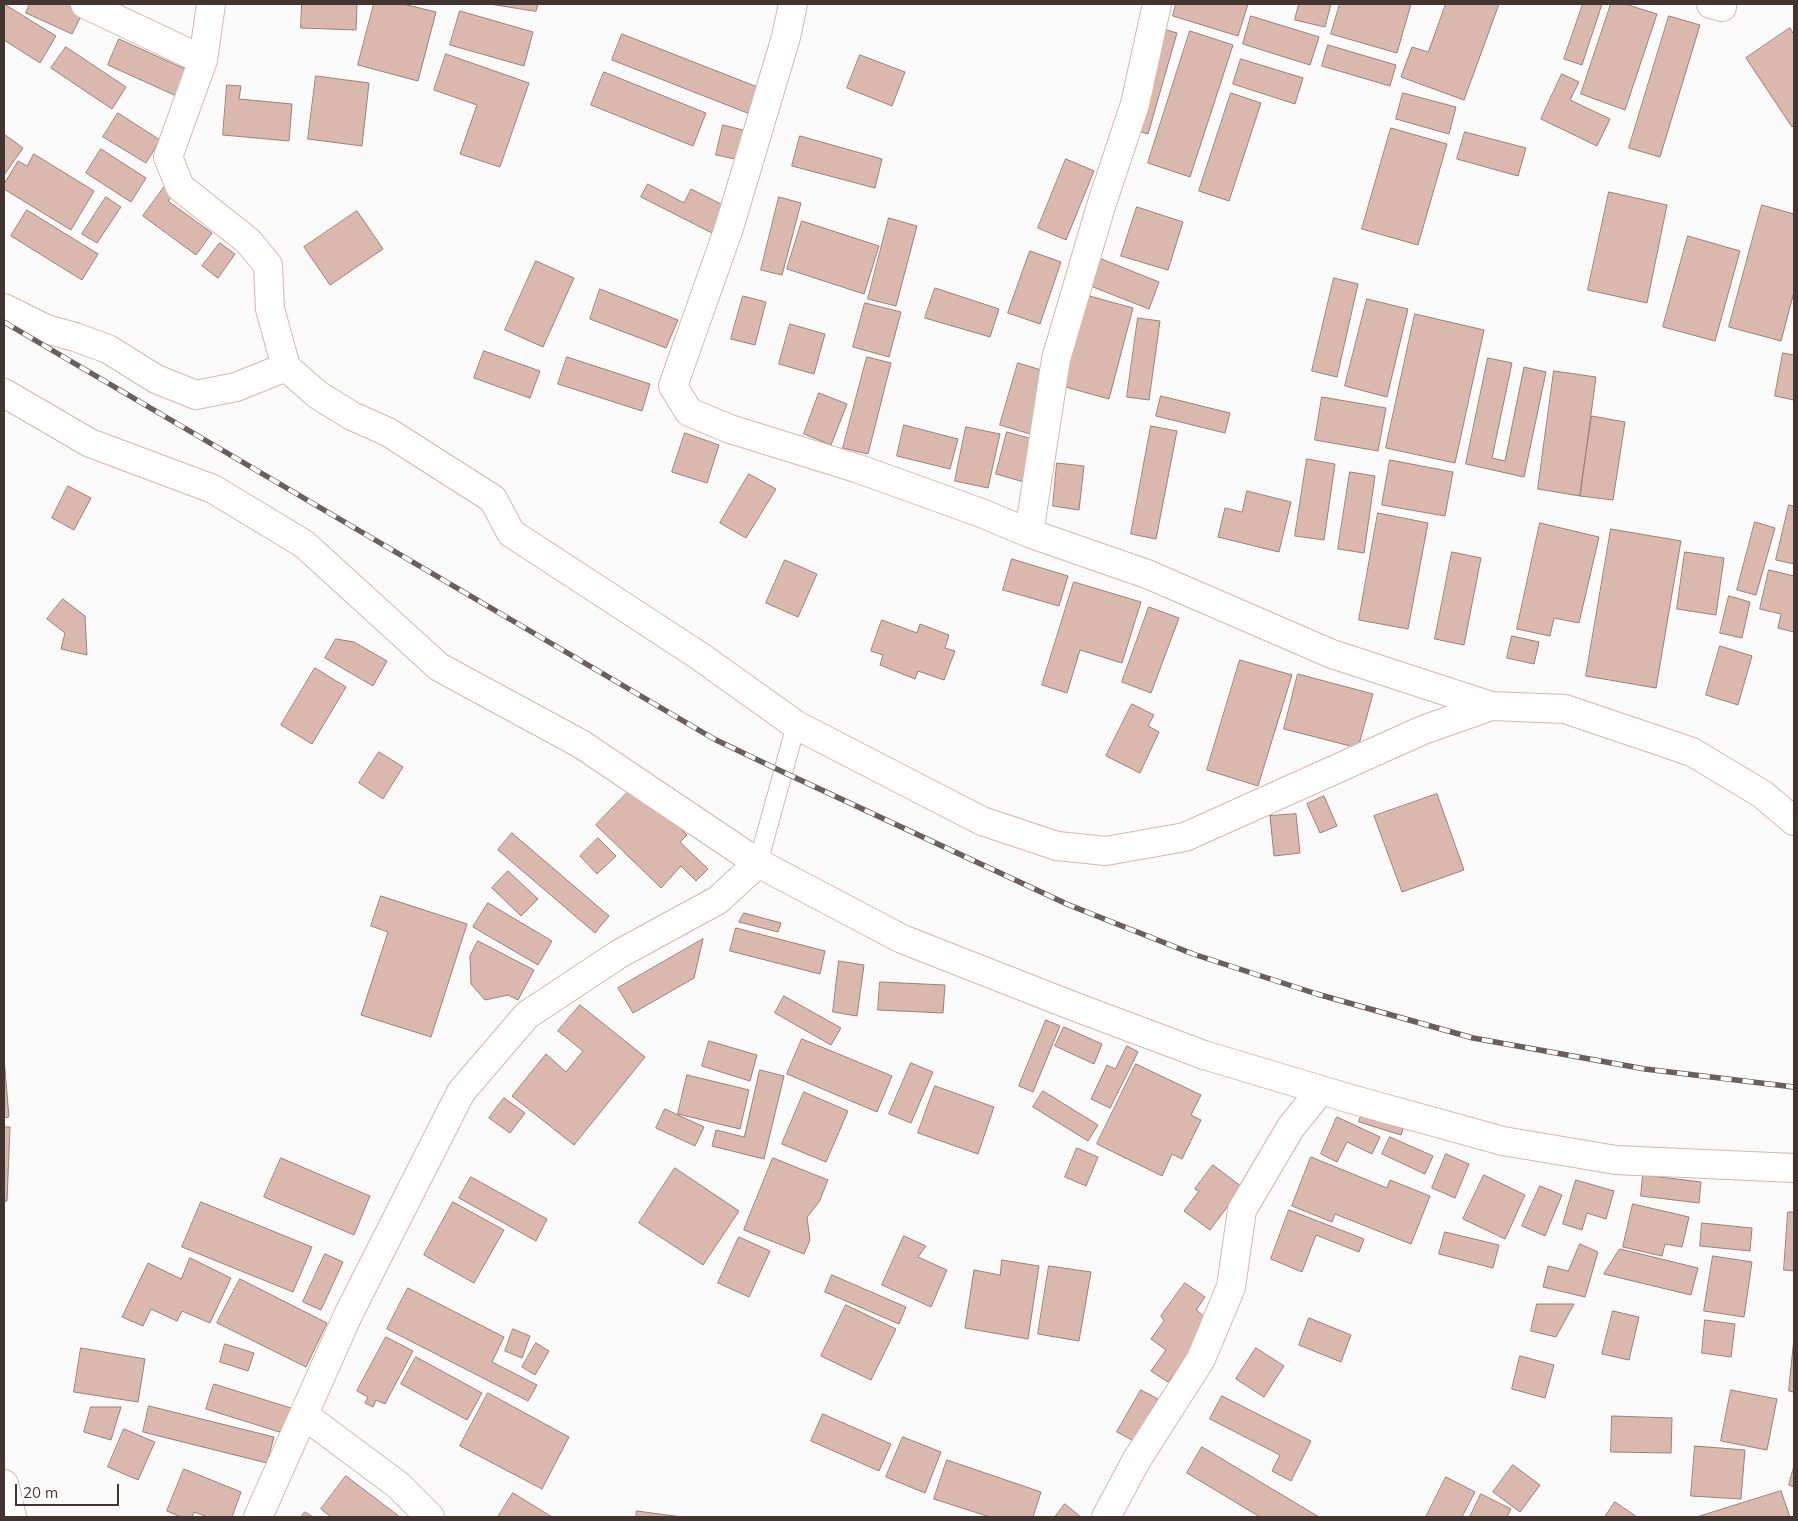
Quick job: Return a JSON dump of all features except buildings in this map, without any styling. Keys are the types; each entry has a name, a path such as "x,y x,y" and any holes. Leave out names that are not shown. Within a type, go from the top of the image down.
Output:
{"street":[{"path":"85,4 203,60"},
{"path":"211,4 203,60 168,157 180,187 248,241 268,265 270,309 286,367 318,395 352,416 388,432 493,499 511,532 698,655 796,725 982,821 1057,846 1106,851 1186,837 1423,730 1491,706"},
{"path":"793,4 786,38 729,228 672,386 689,412 730,429 859,469 984,514 1028,534 1147,574 1332,654 1491,706 1565,708 1692,752 1762,794 1794,821"},
{"path":"1028,534 1056,359 1100,206 1135,104 1157,4"},
{"path":"4,308 46,329 108,349 156,379 196,395 236,387 286,367"},
{"path":"4,392 90,442 213,489 304,544 439,666 581,744 758,863 902,939 1073,1006 1195,1051 1321,1090 1503,1141 1616,1160 1794,1168"},
{"path":"258,1517 349,1313 461,1092 527,1015 619,954 718,900 758,863"},
{"path":"1106,1517 1136,1461 1201,1360 1231,1287 1242,1210 1291,1127 1321,1090"},
{"path":"304,1415 398,1485 430,1517"},
{"path":"4,1484 12,1517"}],"lane":[{"path":"758,863 796,725"}],"railway":[{"path":"4,322 714,739 1069,905 1193,954 1317,994 1473,1038 1645,1069 1794,1087"}]}
